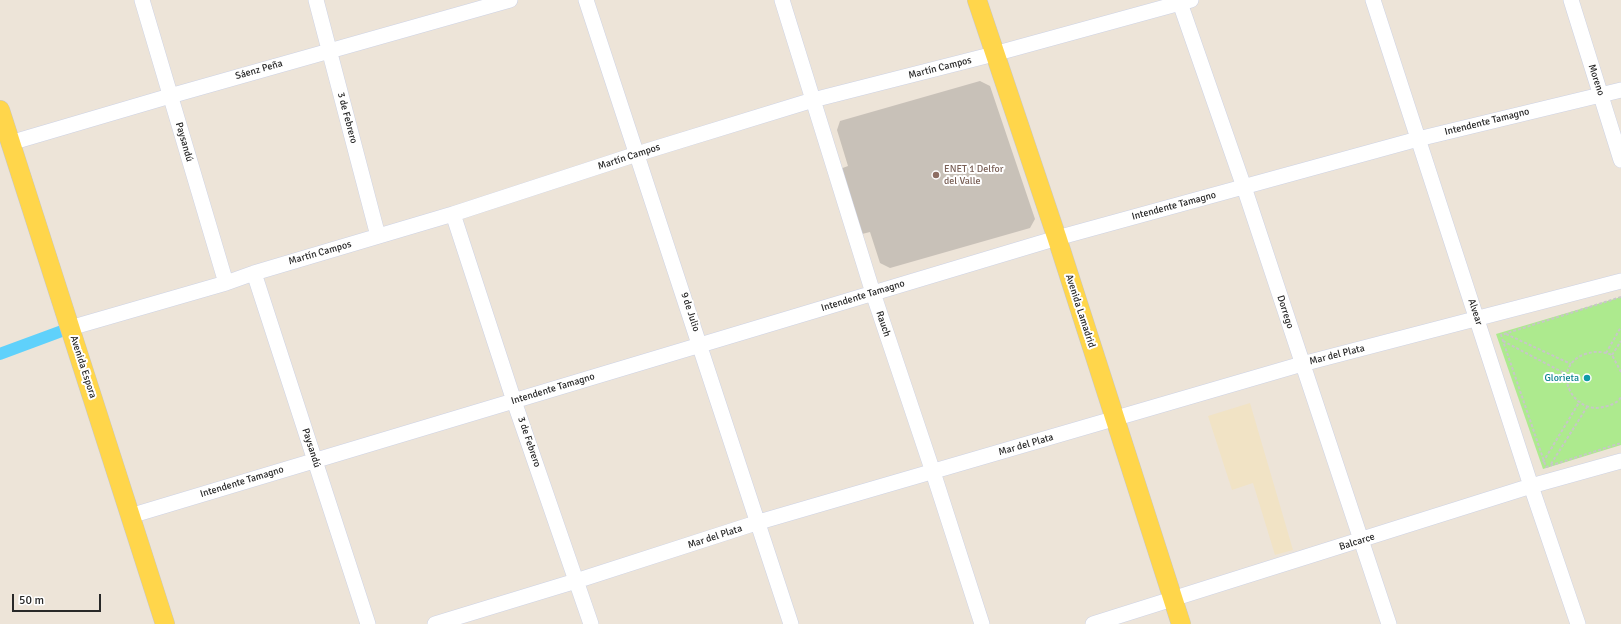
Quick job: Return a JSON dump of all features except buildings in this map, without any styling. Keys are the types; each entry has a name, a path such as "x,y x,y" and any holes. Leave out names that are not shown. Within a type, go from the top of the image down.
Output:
{"main road":[{"name":"Avenida Lamadrid","path":"977,0 1057,238 1181,624"},
{"name":"Avenida Espora","path":"0,110 165,624"}],"street":[{"name":"Paysandú","path":"142,0 226,284"},
{"name":"3 de Febrero","path":"316,0 378,236"},
{"name":"Sáenz Peña","path":"10,143 329,50 510,0"},
{"name":"9 de Julio","path":"586,0 792,624"},
{"name":"Rauch","path":"782,0 873,293 982,624"},
{"name":"Alvear","path":"1373,0 1531,486 1578,624"},
{"name":"Moreno","path":"1571,0 1621,160"},
{"name":"Martín Campos","path":"70,328 226,284 254,273 453,214 637,154 813,100 994,54 1183,1"},
{"name":"Dorrego","path":"1183,1 1389,624"},
{"name":"Intendente Tamagno","path":"130,516 1057,238 1418,139 1621,90"},
{"name":"3 de Febrero","path":"453,214 514,401 591,624"},
{"name":"Paysandú","path":"254,273 368,624"},
{"name":"Mar del Plata","path":"435,624 576,581 759,522 1302,364 1621,281"},
{"name":"Balcarce","path":"1093,624 1531,486 1621,461"}],"path":[{"path":"1621,297 1501,335 1543,462 1546,467 1621,443"},
{"path":"1606,353 1621,328"},
{"path":"1505,333 1571,364"},
{"path":"1502,341 1566,374"},
{"path":"1612,356 1621,341"},
{"path":"1621,372 1612,356 1595,351 1575,358 1566,374 1571,394 1587,407 1595,409 1620,401 1621,397"},
{"path":"1543,462 1580,401"},
{"path":"1551,465 1587,407"}],"shaded area":[{"path":"1250,403 1293,550 1275,555 1253,483 1232,490 1208,416"}],"green space":[{"path":"1621,297 1621,445 1543,469 1496,334"}],"waterway":[{"path":"0,354 70,328"}],"place":[{"name":"ENET 1 Delfor del Valle","path":"936,175"},
{"name":"Glorieta","path":"1587,378"}]}
